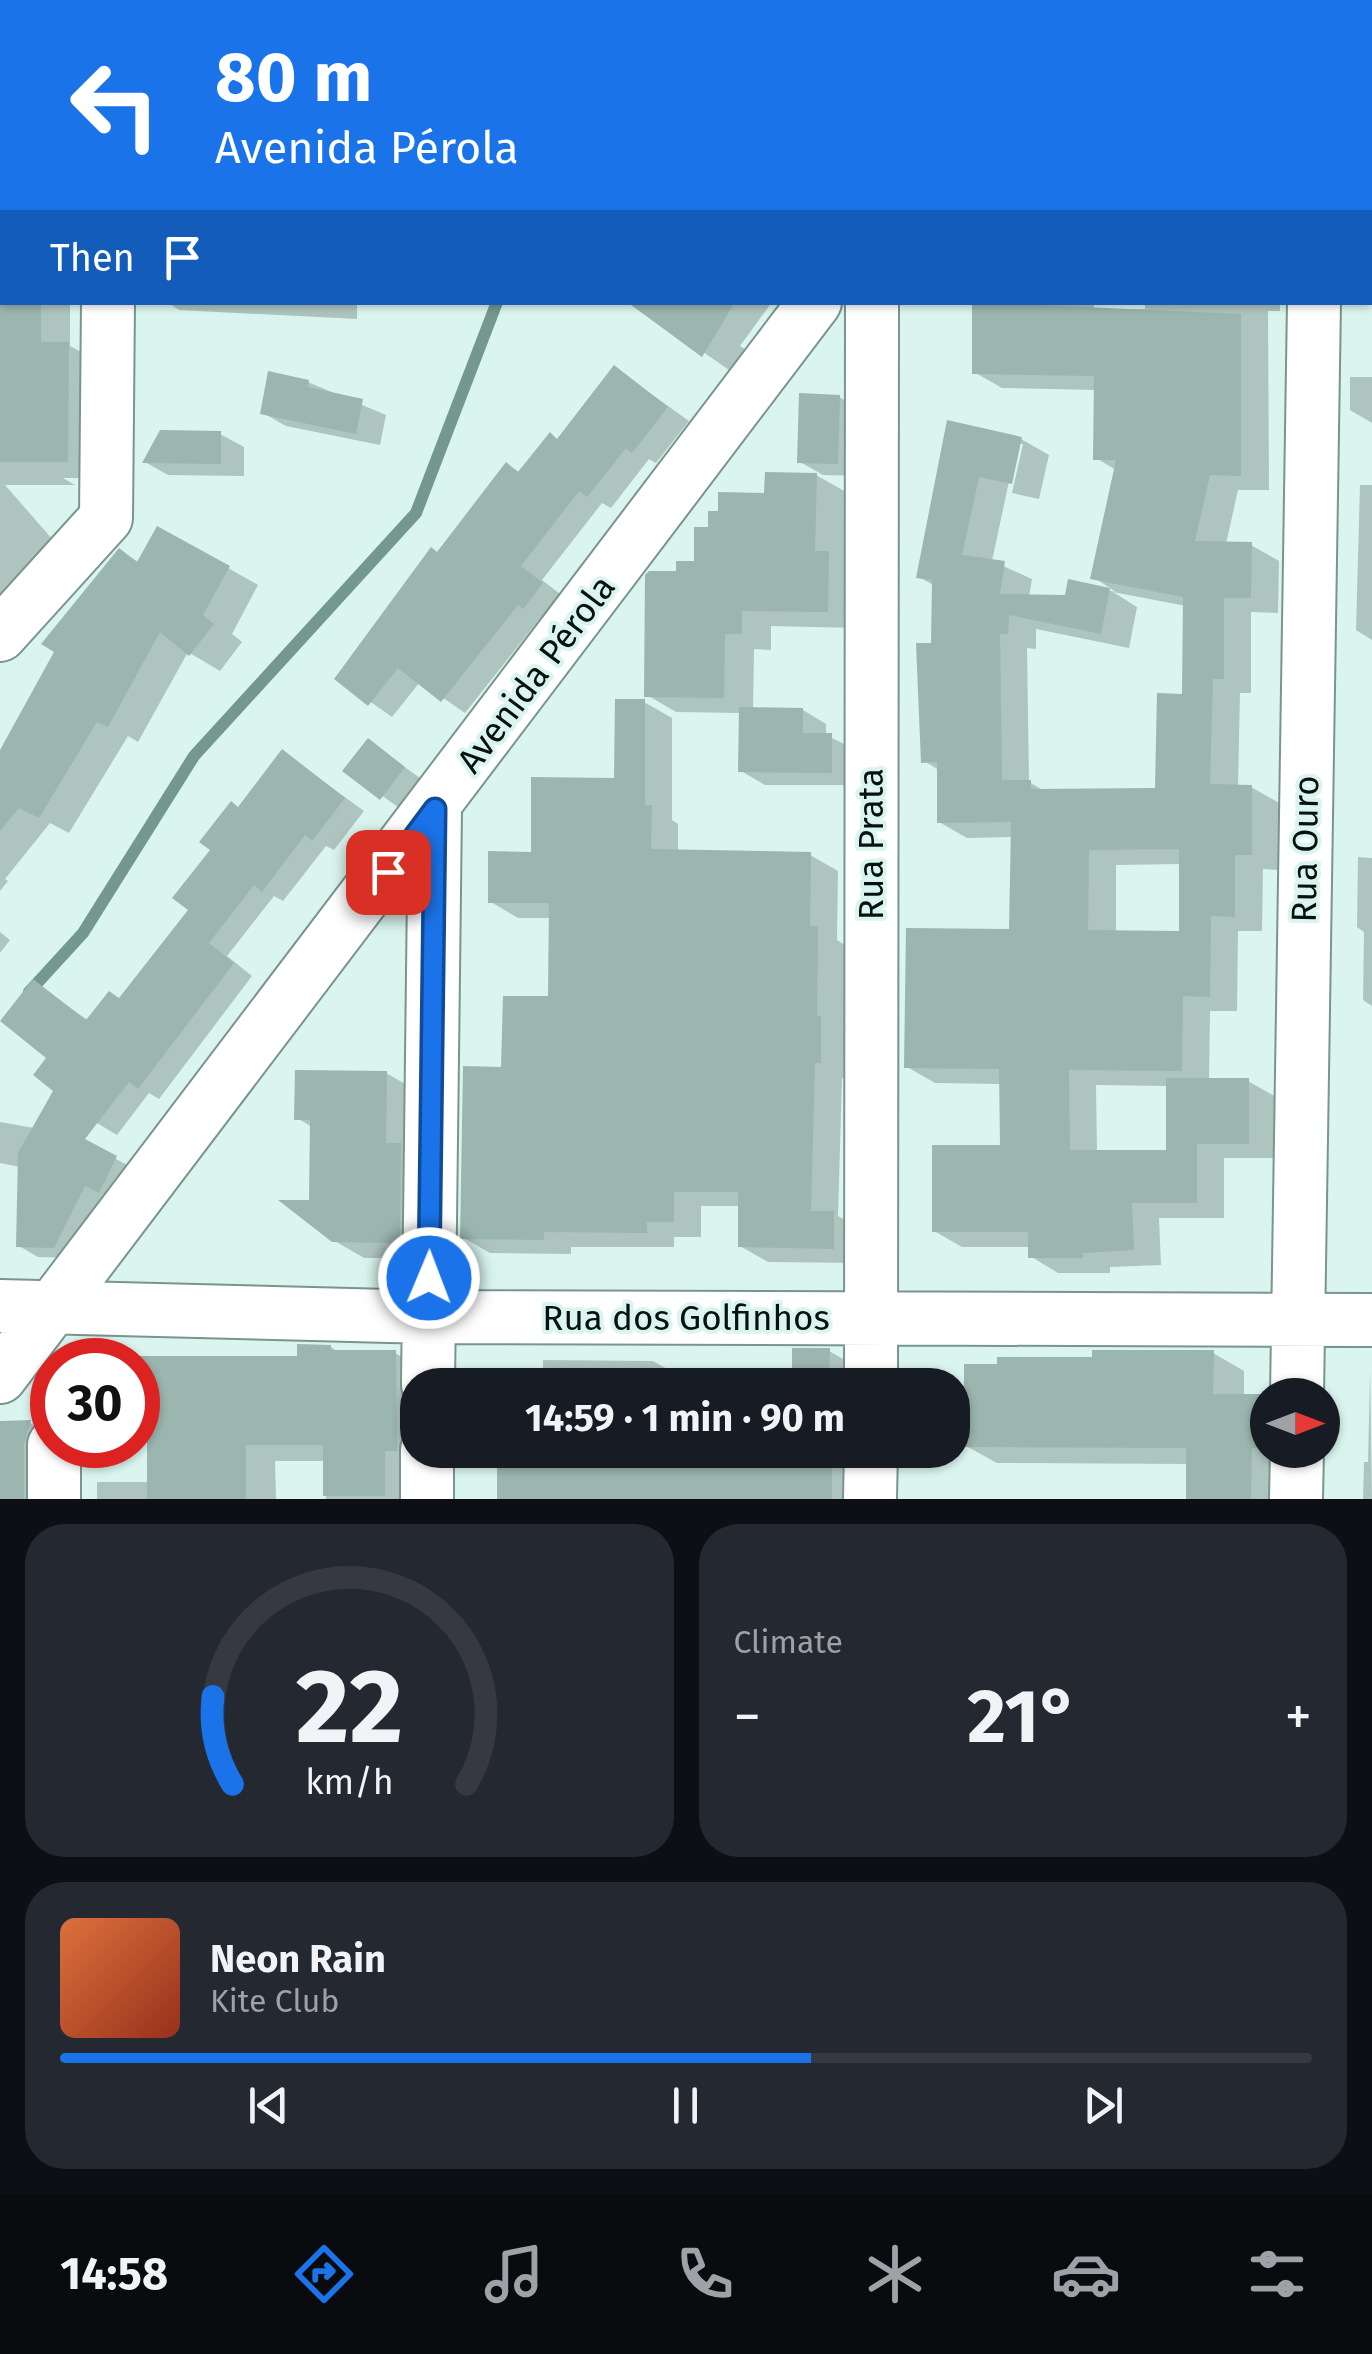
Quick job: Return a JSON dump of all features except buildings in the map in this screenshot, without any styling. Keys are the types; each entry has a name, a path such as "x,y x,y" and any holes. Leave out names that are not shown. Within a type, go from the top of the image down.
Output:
{"street":[{"path":"0,635 106,518 108,305"},
{"name":"Avenida Pérola","path":"0,1378 435,809 813,305"},
{"name":"Rua Prata","path":"870,1368 872,305"},
{"name":"Rua Ouro","path":"1297,1378 1314,305"},
{"path":"428,1368 435,809"},
{"name":"Rua dos Golfinhos","path":"0,1306 428,1316 1372,1320"},
{"path":"54,1308 54,1338"},
{"path":"54,1468 54,1499"},
{"path":"427,1499 428,1468"},
{"path":"870,1468 870,1499"},
{"path":"1296,1468 1296,1499"}],"waterway":[{"path":"29,992 83,933 194,756 416,513 496,305"}],"route":[{"path":"388,872 435,809 429,1278"}]}
